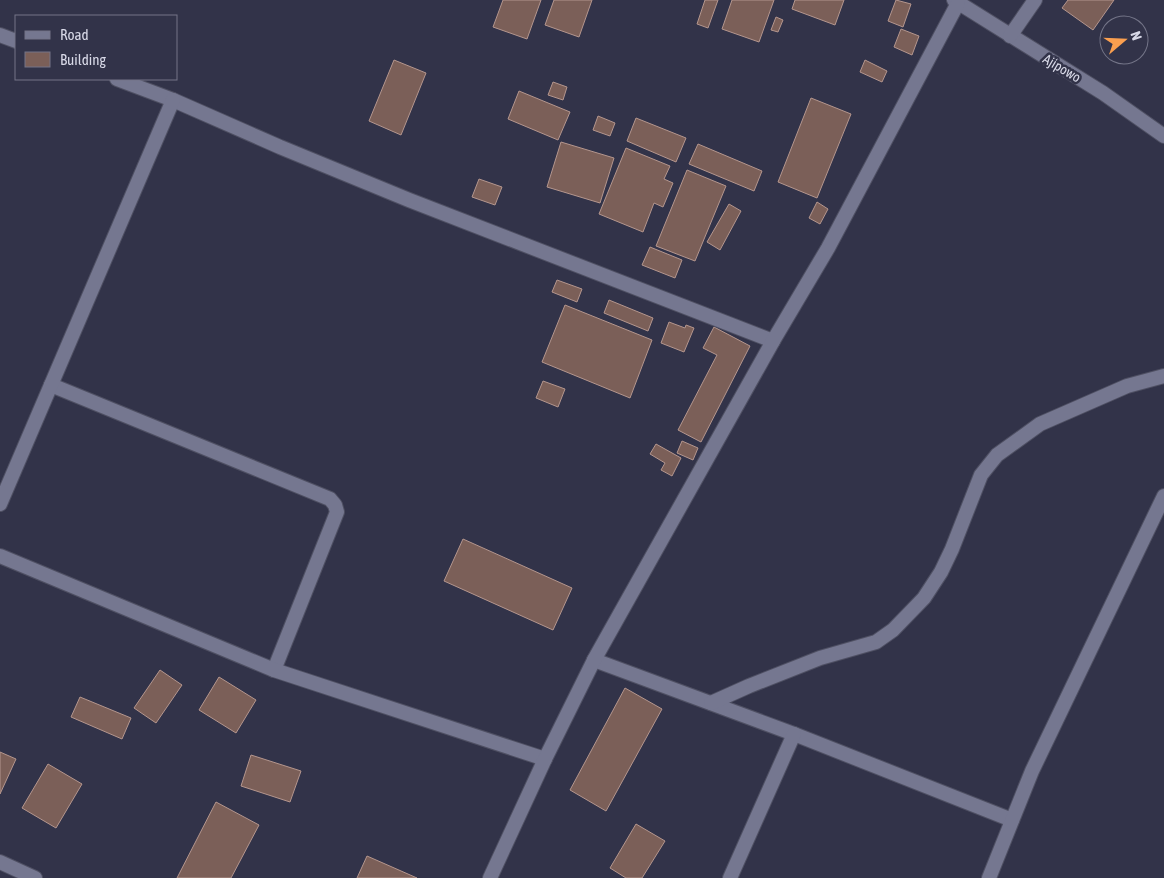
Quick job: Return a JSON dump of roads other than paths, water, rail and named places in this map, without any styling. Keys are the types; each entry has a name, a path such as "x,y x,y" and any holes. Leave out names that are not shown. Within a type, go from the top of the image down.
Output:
{"street":[{"path":"1010,36 1035,0"},
{"path":"490,878 545,759 594,660 773,340 828,248 956,1"},
{"name":"Ajipowo","path":"956,1 1103,93 1164,136"},
{"path":"0,34 15,41"},
{"path":"120,80 173,100 408,200 773,340"},
{"path":"0,504 173,100"},
{"path":"710,703 820,658 876,642 893,630 924,598 941,572 952,549 980,475 997,455 1040,424 1127,386 1164,376"},
{"path":"51,385 330,499 335,505 337,512 274,670"},
{"path":"989,878 1037,762 1164,496"},
{"path":"0,556 274,670 545,759"},
{"path":"594,660 794,734 1012,820"},
{"path":"730,878 794,734"},
{"path":"0,862 35,878"}]}
